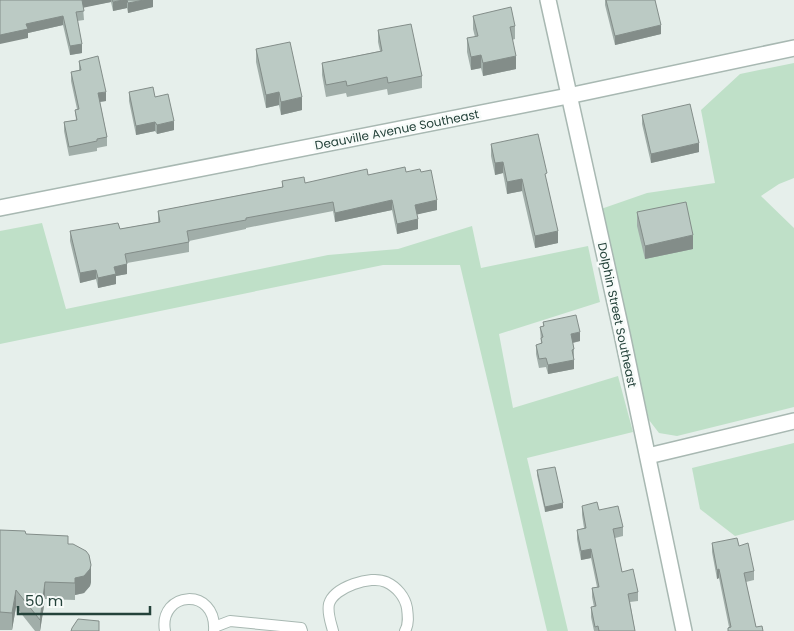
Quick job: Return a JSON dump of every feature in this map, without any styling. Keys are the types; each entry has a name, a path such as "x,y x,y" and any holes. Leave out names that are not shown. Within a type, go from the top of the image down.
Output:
{"street":[{"name":"Dolphin Street Southeast","path":"548,0 648,456 684,631"},
{"name":"Deauville Avenue Southeast","path":"0,208 568,96 794,48"},
{"path":"648,456 794,421"}],"lane":[{"path":"332,631 329,604 333,596 350,585 373,580 386,582 399,591 406,603 408,616 405,631"},
{"path":"165,631 164,625 169,608 176,602 187,598 199,600 209,608 216,626 230,621 301,628 302,631"}],"green space":[{"path":"794,63 794,178 779,184 761,196 794,228 794,407 677,436 659,433 649,420 601,209 647,193 715,183 701,110 740,74"},
{"path":"42,223 66,309 328,255 398,249 472,226 481,268 588,246 600,302 499,334 513,408 618,376 633,432 527,458 568,631 547,631 460,265 383,265 0,344 0,231"},
{"path":"794,443 794,520 735,536 700,509 692,468"}],"building":[{"path":"0,0 82,0 84,11 76,12 82,44 70,46 63,16 26,24 28,29 0,35"},
{"path":"127,0 144,0 128,3"},
{"path":"606,0 655,0 661,25 615,36"},
{"path":"511,7 515,26 510,27 516,56 483,63 481,55 471,57 467,38 478,36 473,16"},
{"path":"411,24 422,76 388,83 387,77 347,86 346,81 326,85 322,63 382,51 378,30"},
{"path":"290,42 302,97 281,102 279,92 266,95 256,49"},
{"path":"98,56 106,92 98,93 107,137 69,147 64,122 77,120 75,110 79,109 71,72 81,70 79,61"},
{"path":"153,87 155,97 168,94 174,121 157,125 155,122 136,126 129,92"},
{"path":"690,104 699,143 651,154 642,115"},
{"path":"538,134 558,231 535,236 522,179 507,182 503,162 495,163 491,144"},
{"path":"405,167 406,172 420,169 421,172 431,170 437,200 415,205 418,219 397,224 392,200 335,213 333,202 187,231 189,242 125,254 127,264 114,267 116,274 98,278 96,270 80,273 70,231 118,223 120,229 160,222 158,211 283,187 282,181 304,177 305,183 367,169 368,175"},
{"path":"686,202 693,235 645,246 637,212"},
{"path":"576,315 580,332 571,334 574,360 548,365 546,358 539,359 536,345 542,343 541,338 543,337 540,327 544,326 543,322"},
{"path":"555,467 563,503 545,507 537,470"},
{"path":"597,502 599,510 618,506 623,527 613,529 622,572 633,569 638,592 628,594 635,631 599,631 598,626 595,627 591,607 596,606 592,588 599,587 591,549 581,551 577,530 586,528 582,506"},
{"path":"0,530 25,531 26,534 68,536 68,544 73,544 86,551 89,555 90,569 84,576 75,578 75,583 45,582 40,620 16,590 12,613 0,612"},
{"path":"737,538 739,546 748,543 754,571 744,573 756,627 762,626 763,631 728,631 728,628 731,627 712,543"},
{"path":"78,619 99,621 99,631 71,631"}]}
